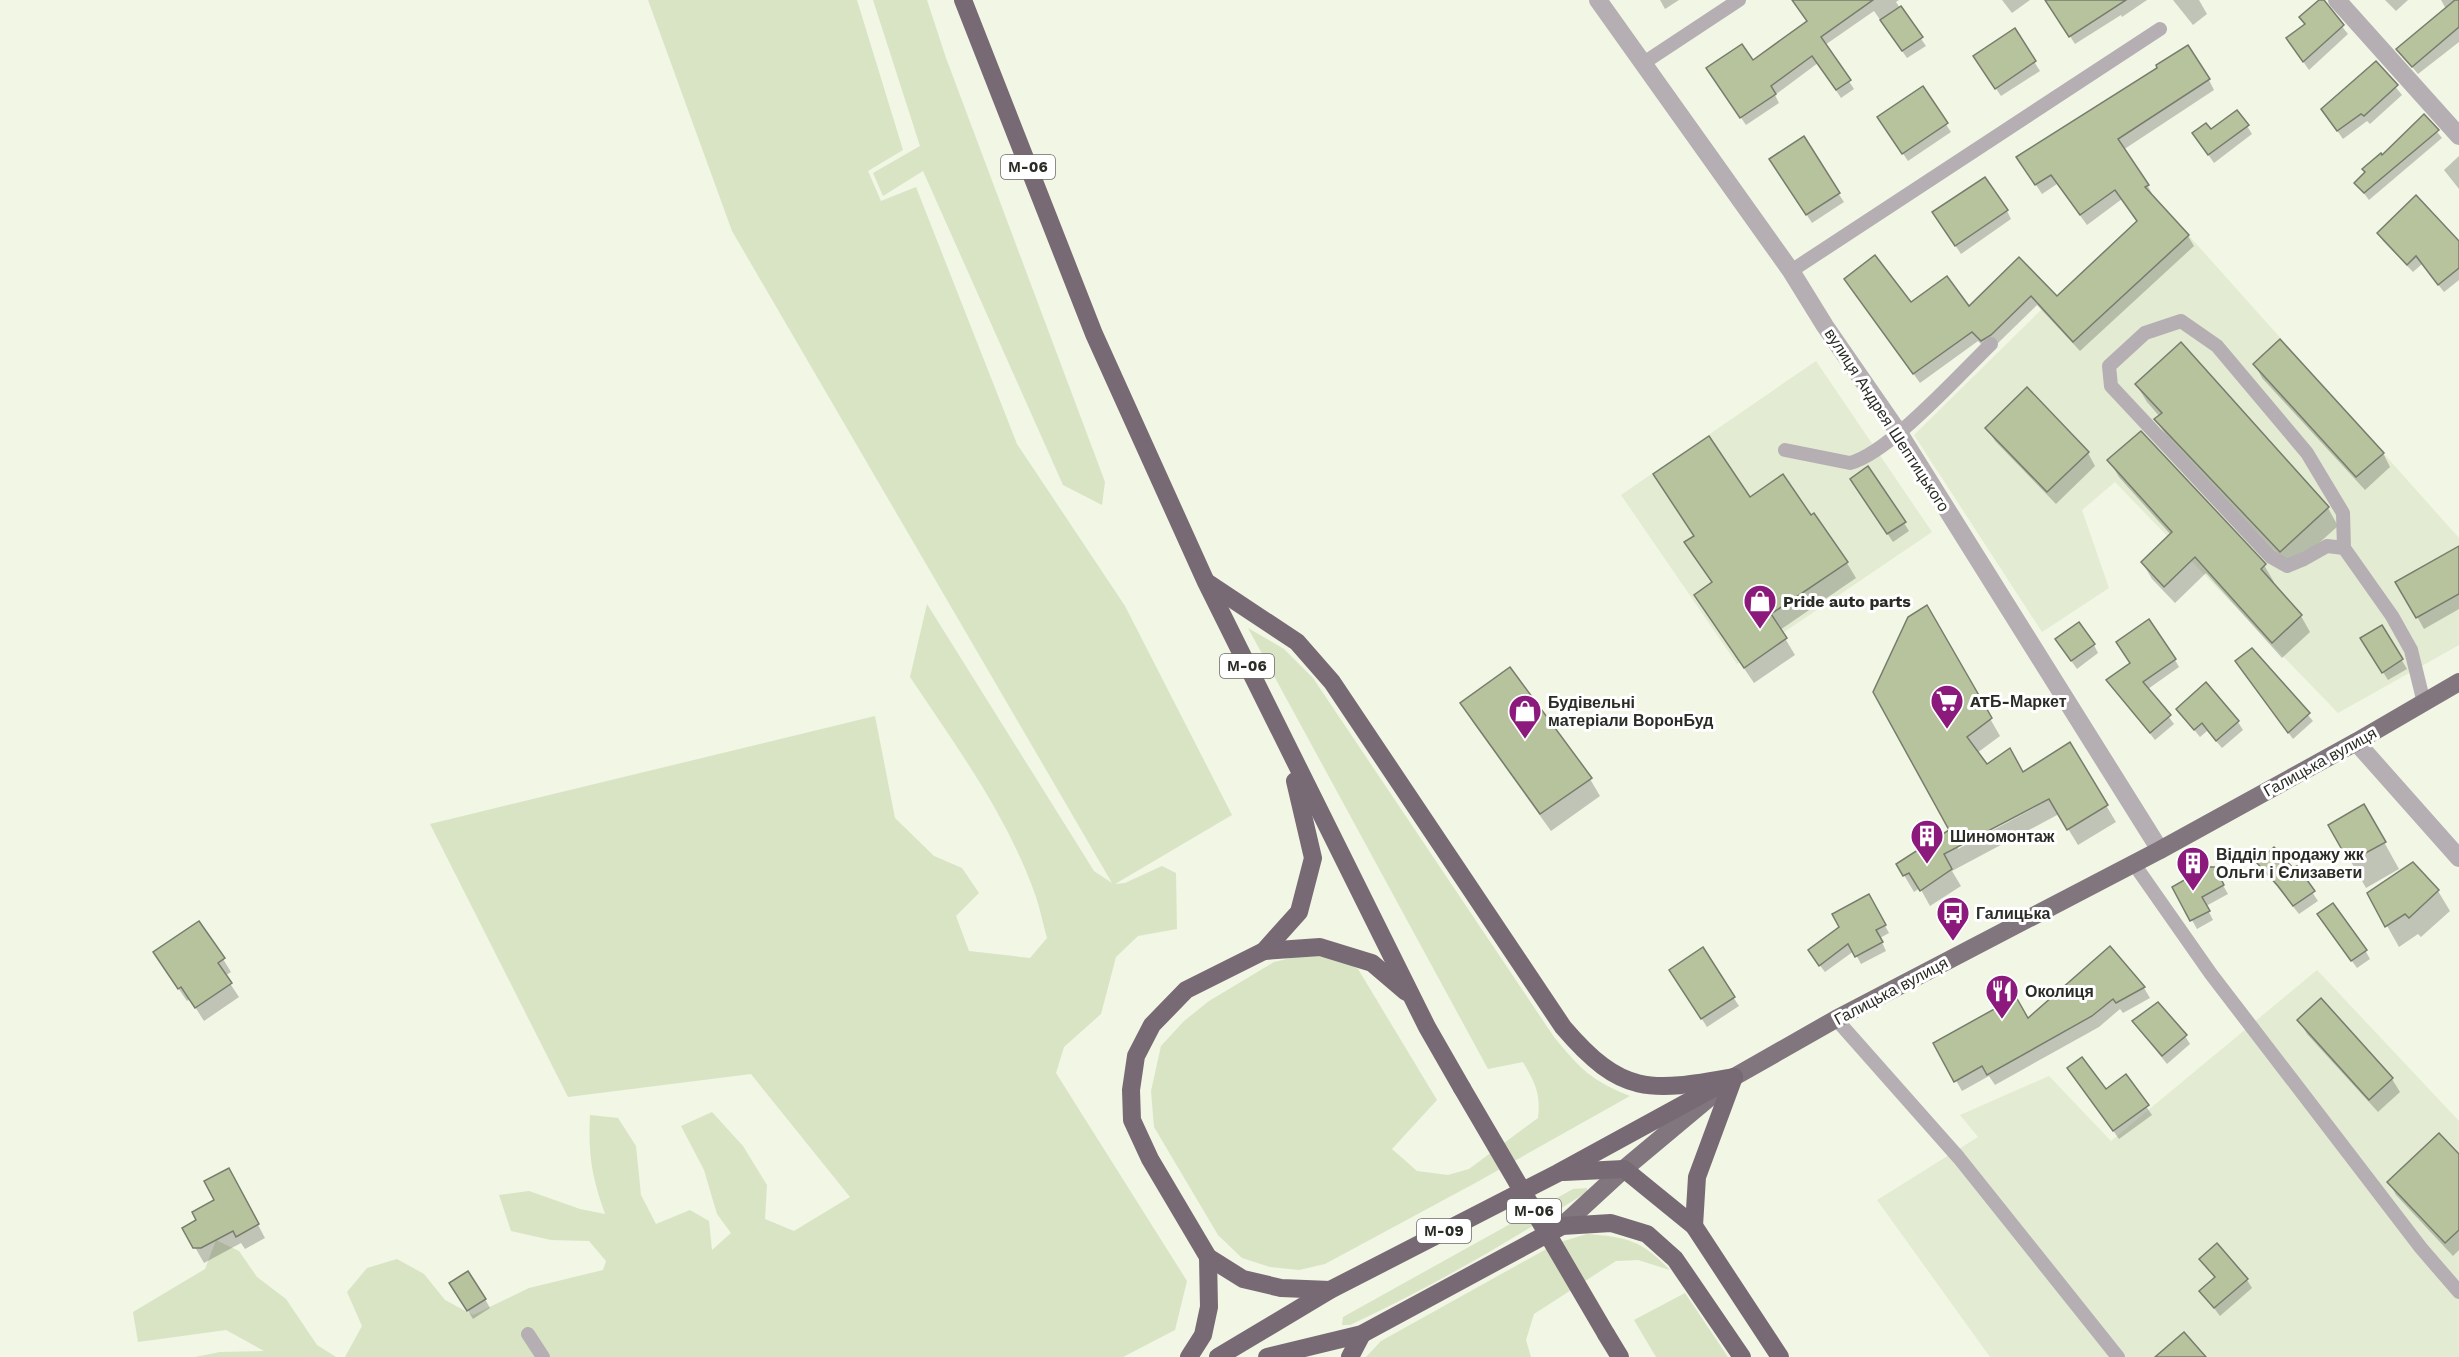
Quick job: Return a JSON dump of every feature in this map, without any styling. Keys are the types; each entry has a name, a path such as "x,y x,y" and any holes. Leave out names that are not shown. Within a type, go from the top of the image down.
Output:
{"highway":[{"name":"М-06","path":"963,0 1094,334 1206,582 1412,997 1462,1088 1620,1357"},
{"path":"1206,582 1297,642 1332,682 1563,1027 1586,1054 1608,1071 1636,1085 1677,1087 1734,1077"},
{"path":"1288,750 1313,858 1299,912 1264,951 1186,990 1152,1025 1136,1056 1131,1090 1132,1120 1150,1159 1208,1257 1243,1279 1281,1288 1330,1290"},
{"path":"1264,951 1320,947 1372,963 1412,997"},
{"path":"1558,1173 1734,1077"},
{"path":"1694,1226 1697,1177 1734,1077"},
{"path":"1624,1169 1694,1226 1780,1357"},
{"name":"М-09","path":"1218,1357 1330,1290 1558,1173 1624,1169"},
{"path":"1267,1357 1362,1334 1562,1226 1611,1222 1647,1234 1675,1259 1743,1357"},
{"path":"1189,1357 1203,1335 1209,1307 1208,1257"},
{"path":"1350,1357 1362,1334"}],"main road":[{"name":"Галицька вулиця","path":"1562,1226 1624,1169 1734,1077 1836,1019 2160,850 2356,742 2459,682"}],"street":[{"name":"вулиця Андрея Шептицького","path":"1598,0 1791,271 1825,326 1899,433 2160,850"},
{"path":"2337,0 2459,136"},
{"path":"2356,742 2459,858"}],"lane":[{"path":"1642,64 1739,0"},
{"path":"1791,271 2160,28"},
{"path":"2344,548 2327,546 2287,566 2271,557 2110,386 2109,366 2145,333 2181,321 2217,346 2307,453 2343,513 2344,548 2391,616 2411,650 2424,703"},
{"path":"1785,450 1850,463 1858,461 1899,433 1991,344"},
{"path":"2134,864 2211,974 2421,1248 2459,1292"},
{"path":"1836,1019 1959,1158 2118,1357"},
{"path":"528,1334 543,1357"}],"shaded area":[{"path":"648,0 857,0 903,150 868,171 881,201 916,187 1017,444 1125,606 1232,815 1115,884 1125,883 1162,866 1176,873 1177,929 1138,936 1116,957 1101,1014 1064,1047 1056,1073 1187,1281 1175,1330 1123,1357 345,1357 362,1326 347,1292 367,1268 397,1259 424,1274 445,1300 473,1315 529,1288 603,1270 606,1261 589,1241 551,1240 511,1231 499,1195 529,1191 580,1209 605,1214 592,1166 590,1115 618,1118 636,1146 641,1195 656,1224 690,1210 709,1221 712,1250 731,1233 717,1214 704,1170 681,1126 712,1112 743,1146 767,1185 765,1219 794,1231 850,1197 751,1074 568,1097 430,824 875,716 895,818 934,856 962,868 979,893 956,916 969,951 1030,958 1047,938 1037,899 1023,865 1010,836 979,782 910,677 927,604 1094,871 1112,883 732,231"},
{"path":"873,0 927,0 946,58 1105,482 1102,505 1063,485 923,171 883,196 873,173 920,146"},
{"path":"2158,201 2459,538 2459,645 2338,713 2115,482 2082,510 2109,588 2042,632 1914,435 2042,309"},
{"path":"1816,361 1932,532 1737,664 1621,495"},
{"path":"1248,628 1284,649 1313,678 1554,1037 1588,1073 1606,1085 1630,1096 1325,1264 1299,1270 1270,1267 1242,1258 1218,1235 1154,1127 1151,1091 1161,1046 1184,1021 1209,1001 1274,962 1304,955 1339,958 1358,969 1437,1100 1392,1149 1417,1171 1448,1175 1469,1169 1538,1118 1539,1102 1534,1082 1523,1062 1488,1069"},
{"path":"2317,970 2459,1121 2459,1357 1990,1357 1877,1200 1978,1137 1960,1115 2049,1076 2111,1141"},
{"path":"1587,1188 1587,1192 1470,1263 1381,1310 1350,1325 1342,1325 1343,1317 1573,1189"},
{"path":"1587,1234 1633,1242 1650,1252 1670,1270 1638,1260 1616,1261 1534,1314 1526,1340 1531,1357 1366,1357 1381,1341 1557,1243"},
{"path":"216,1240 239,1251 257,1277 286,1299 317,1345 336,1357 195,1357 220,1352 264,1351 226,1330 138,1342 133,1312 205,1269"},
{"path":"1685,1293 1728,1357 1656,1357 1634,1320"}],"building":[{"path":"1792,0 1873,0 1821,37 1851,80 1836,90 1812,56 1771,86 1776,94 1740,118 1706,68 1742,44 1753,60 1807,21"},
{"path":"2045,0 2126,0 2069,37"},
{"path":"2319,0 2324,0 2344,25 2303,62 2286,38 2305,24 2299,17"},
{"path":"2455,0 2459,0 2459,27 2412,67 2396,49"},
{"path":"1901,6 1923,37 1902,51 1880,20"},
{"path":"2015,28 2036,61 1995,89 1973,56"},
{"path":"2188,45 2210,79 2118,139 2149,185 2145,187 2189,235 2073,342 2031,296 1991,335 1981,341 1972,332 1913,374 1844,279 1875,255 1911,302 1947,276 1969,306 2019,257 2057,296 2137,221 2115,190 2080,215 2051,175 2035,185 2016,157 2157,68 2156,65"},
{"path":"2376,61 2398,85 2364,116 2361,114 2337,131 2321,109"},
{"path":"1923,86 1948,123 1902,154 1877,117"},
{"path":"2237,110 2249,125 2208,155 2192,133 2206,123 2211,129"},
{"path":"2424,114 2439,130 2364,193 2354,183 2365,172 2362,169 2381,153 2382,155"},
{"path":"1804,136 1840,193 1806,215 1769,159"},
{"path":"1985,177 2008,210 1955,246 1932,212"},
{"path":"2416,195 2459,241 2459,268 2438,285 2416,256 2407,265 2377,233"},
{"path":"2280,339 2384,453 2356,477 2253,364"},
{"path":"2181,342 2329,507 2280,552 2154,419 2162,413 2135,384"},
{"path":"2027,387 2089,452 2047,492 1985,428"},
{"path":"2141,431 2266,564 2261,569 2302,615 2272,643 2195,557 2164,587 2141,562 2172,532 2107,460"},
{"path":"1709,436 1750,497 1783,474 1811,515 1814,513 1848,562 1771,614 1787,638 1744,668 1694,595 1712,582 1684,542 1694,536 1653,474"},
{"path":"1868,466 1906,522 1887,534 1850,479"},
{"path":"2459,546 2459,594 2416,618 2395,582"},
{"name":"ATБ-Маркет","path":"1927,605 1992,718 1967,737 1987,764 2010,748 2023,772 2070,742 2108,805 2067,830 2049,799 1944,854 1952,869 1920,891 1909,873 1903,876 1896,864 1949,830 1873,692 1908,617"},
{"path":"2149,619 2176,659 2143,682 2171,715 2150,733 2106,680 2130,663 2116,642"},
{"path":"2079,622 2095,644 2071,661 2055,639"},
{"path":"2382,625 2403,659 2382,673 2360,638"},
{"path":"2252,648 2310,713 2288,733 2235,661"},
{"name":"Будівельні матеріали ВоронБуд","path":"1510,667 1592,778 1540,814 1460,703"},
{"path":"2206,682 2239,721 2216,741 2202,723 2194,730 2176,709"},
{"path":"2364,804 2386,842 2349,862 2328,825"},
{"path":"2274,847 2293,868 2297,866 2315,891 2293,906 2257,863"},
{"path":"2413,862 2439,890 2409,918 2405,914 2385,927 2367,893"},
{"name":"Відділ продажу жк Ольги і Єлизавети","path":"2207,867 2215,867 2224,885 2202,897 2210,911 2190,921 2172,887"},
{"path":"1869,894 1886,925 1876,930 1883,942 1855,957 1848,944 1819,966 1808,950 1839,927 1832,914"},
{"path":"2333,903 2367,950 2351,961 2317,914"},
{"path":"199,921 225,958 218,963 232,983 195,1008 181,987 178,989 153,952"},
{"path":"2110,946 2145,987 2116,1003 2113,999 2092,1016 1987,1075 1982,1066 1954,1082 1933,1043 2016,997 2028,1018"},
{"path":"1703,947 1735,997 1701,1019 1669,970"},
{"path":"2321,998 2393,1078 2369,1100 2297,1020"},
{"path":"2158,1002 2187,1035 2162,1056 2132,1021"},
{"path":"2082,1057 2106,1089 2126,1074 2149,1105 2113,1131 2067,1068"},
{"path":"2439,1133 2459,1154 2459,1230 2445,1243 2387,1182"},
{"path":"229,1168 259,1224 236,1237 233,1231 201,1248 193,1248 182,1228 196,1220 192,1212 214,1200 204,1181"},
{"path":"2217,1243 2248,1279 2214,1308 2199,1291 2215,1277 2199,1259"},
{"path":"468,1271 486,1299 467,1311 449,1283"},
{"path":"2184,1332 2206,1357 2155,1357"}],"place":[{"name":"Pride auto parts","path":"1760,630"},
{"name":"ATБ-Маркет","path":"1947,730"},
{"name":"Будівельні матеріали ВоронБуд","path":"1525,740"},
{"name":"Шиномонтаж","path":"1927,865"},
{"name":"Відділ продажу жк Ольги і Єлизавети","path":"2193,892"},
{"name":"Галицька","path":"1953,942"},
{"name":"Околиця","path":"2002,1020"}]}
